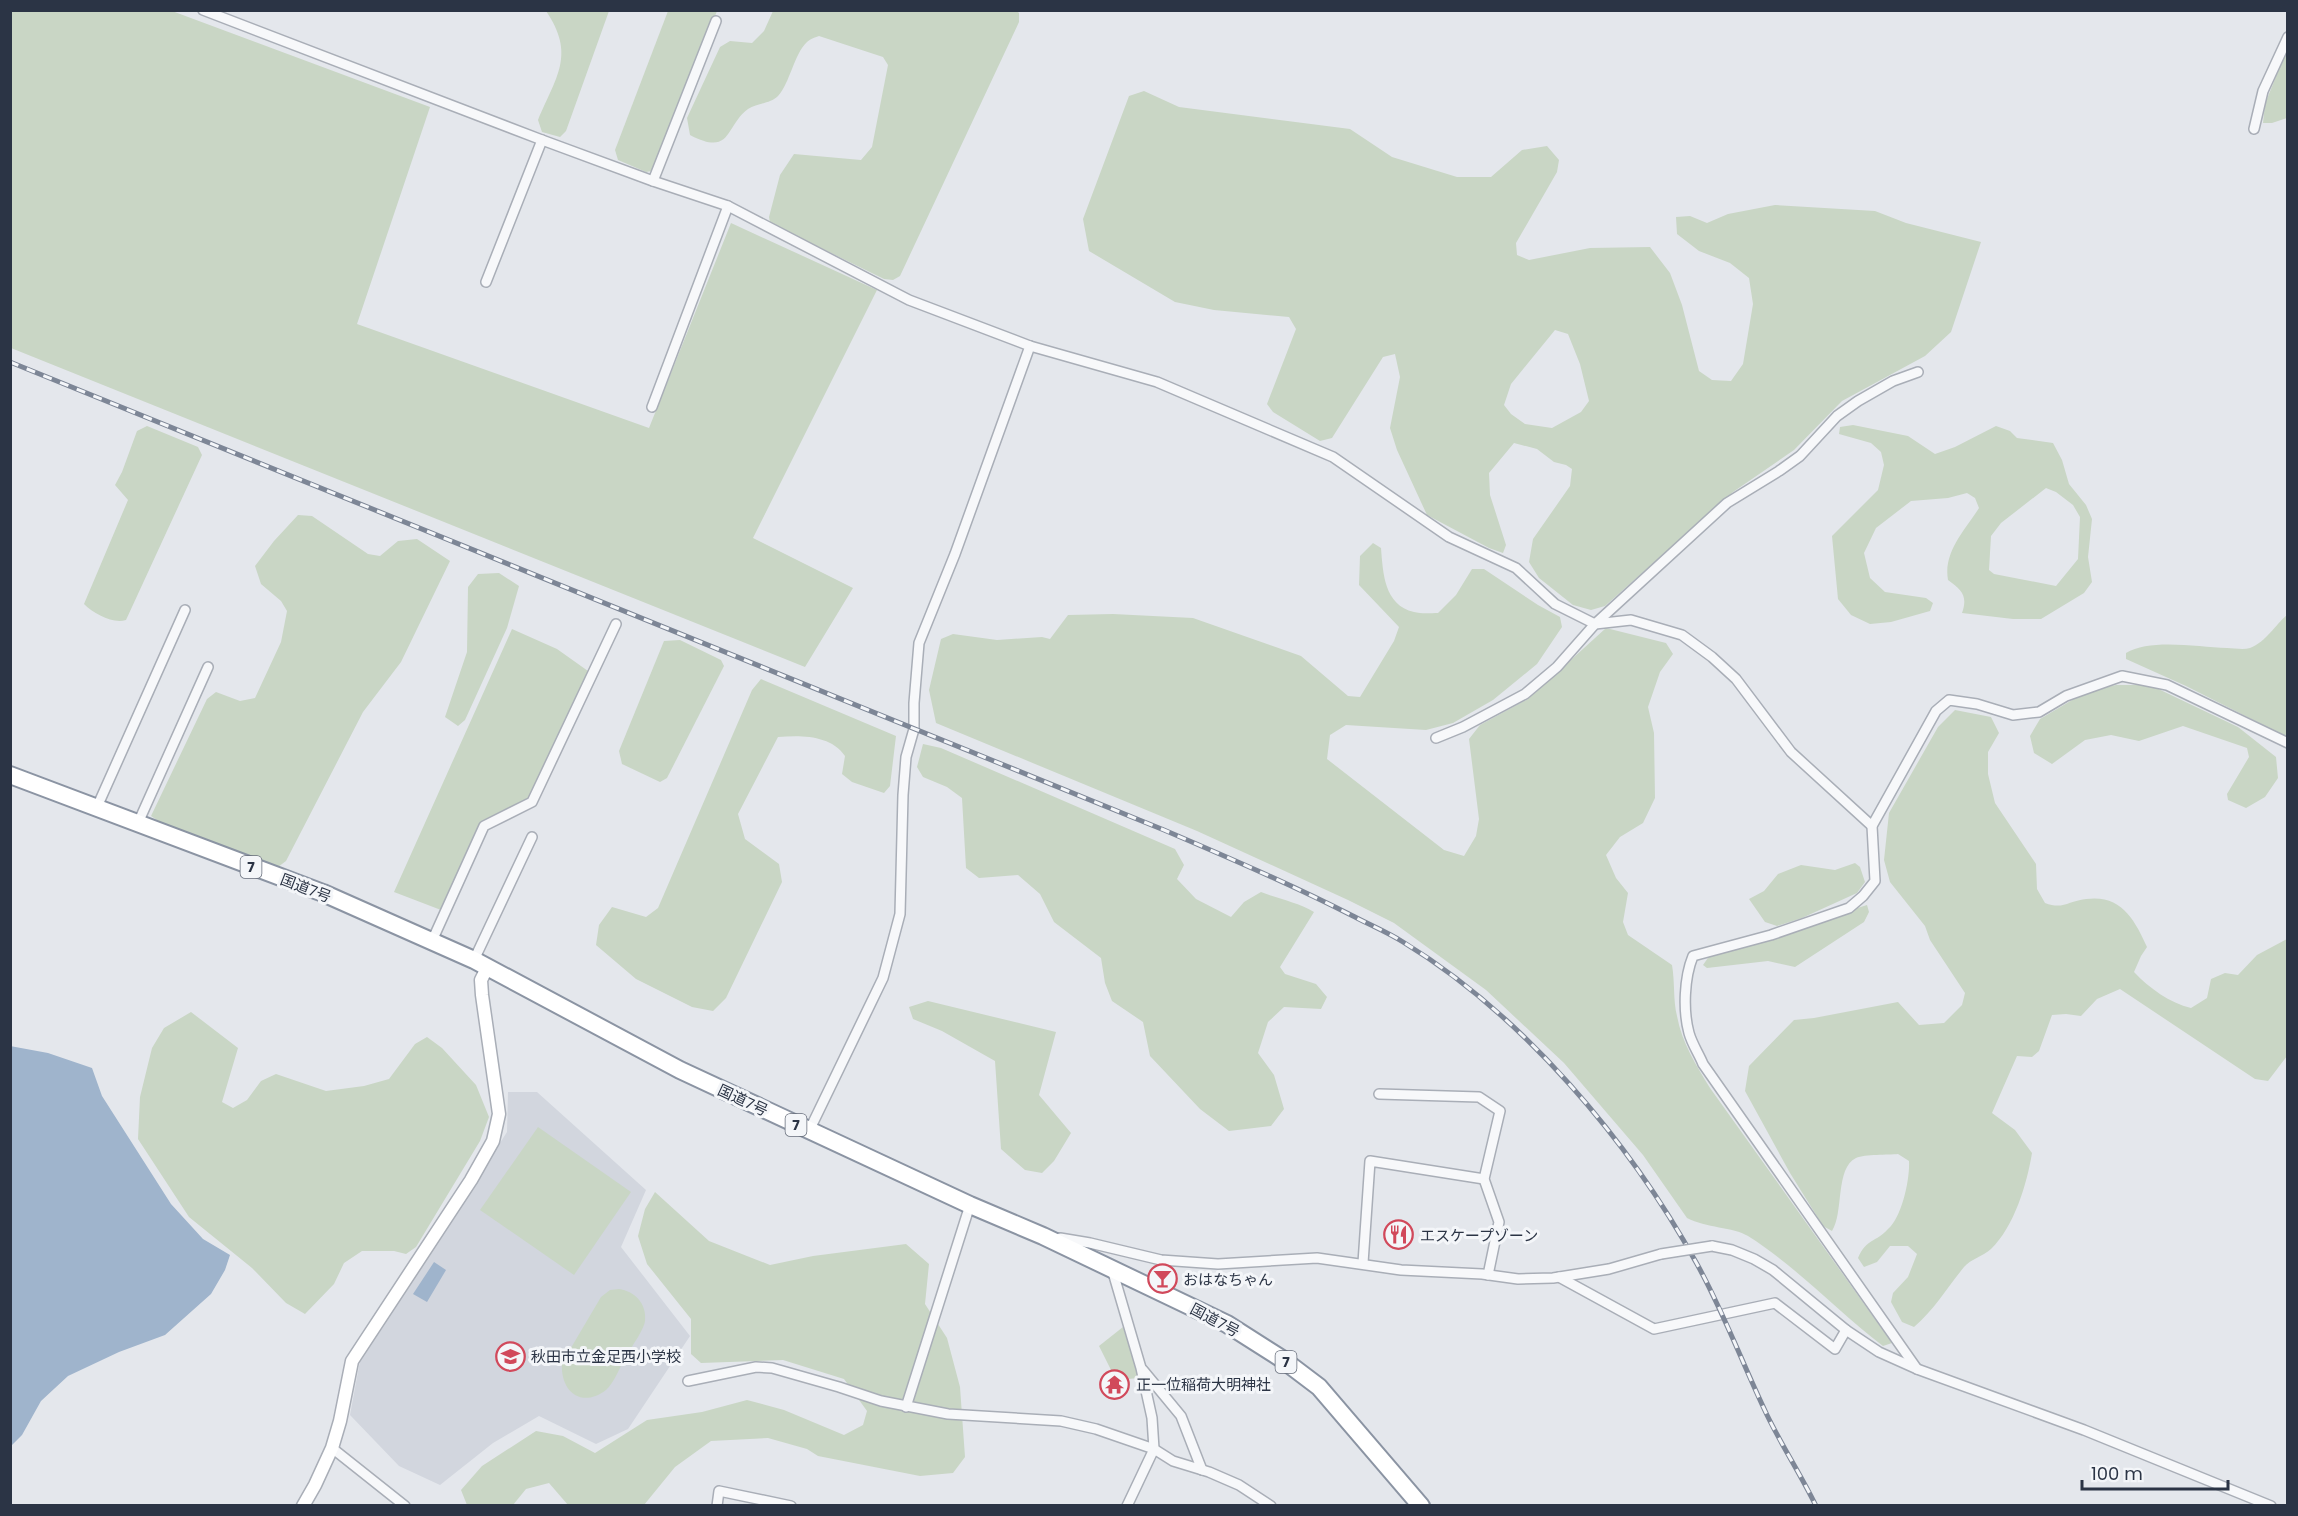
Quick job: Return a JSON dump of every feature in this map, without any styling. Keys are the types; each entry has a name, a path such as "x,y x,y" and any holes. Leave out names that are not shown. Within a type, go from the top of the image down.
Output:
{"highway":[{"name":"国道7号","path":"10,775 323,893 432,941 536,992 680,1071 970,1205 1043,1236 1227,1324 1282,1359 1319,1387 1421,1506"}],"street":[{"path":"203,10 542,140 728,206 909,300 1030,346 1157,382 1333,457 1449,537 1516,568 1555,603 1595,624 1631,620 1682,635 1712,657 1736,679 1791,752 1872,826"},
{"path":"653,181 716,21"},
{"path":"2254,129 2263,91 2288,37"},
{"path":"486,282 542,140"},
{"path":"652,407 728,206"},
{"path":"809,1131 884,978 900,914 903,795 906,758 914,729 919,643 955,554 1030,346"},
{"path":"1436,738 1463,727 1525,694 1557,667 1595,624 1727,503 1800,456 1837,416 1858,401 1893,381 1918,372"},
{"path":"97,807 185,610"},
{"path":"432,941 484,826 532,802 616,624"},
{"path":"138,823 208,668"},
{"path":"1917,1369 1703,1064 1689,1033 1686,1011 1688,970 1694,957 1771,935 1849,908 1863,896 1875,881 1872,826 1936,711 1949,700 1977,704 2013,715 2039,712 2066,696 2122,676 2167,685 2288,743"},
{"path":"303,1506 332,1448 352,1361 471,1180 493,1141 499,1114 482,995 480,964 532,837"},
{"path":"1379,1094 1479,1097 1500,1111 1484,1179 1498,1222 1488,1275"},
{"path":"1363,1263 1370,1161 1484,1179"},
{"path":"906,1407 970,1205"},
{"path":"1043,1236 1090,1243 1161,1260 1218,1264 1317,1258 1401,1270 1518,1279 1559,1277 1609,1269 1660,1254 1712,1246 1732,1250 1773,1269 1846,1330 1879,1352 1917,1369 2084,1430 2271,1506"},
{"path":"1112,1269 1141,1368 1152,1418 1154,1449 1127,1506"},
{"path":"1559,1277 1654,1329 1774,1303 1835,1349 1846,1330"},
{"path":"688,1381 756,1367 772,1368 906,1407 948,1414 1061,1421 1096,1429 1154,1449 1173,1461 1239,1485 1271,1506"},
{"path":"1141,1368 1181,1416 1202,1470"},
{"path":"332,1448 405,1506"},
{"path":"717,1506 719,1491 791,1506"}],"shaded area":[{"path":"508,1092 537,1092 646,1190 621,1247 690,1336 628,1429 596,1444 539,1416 493,1443 440,1485 399,1466 350,1415 360,1361 507,1132"}],"green space":[{"path":"10,11 172,11 430,107 357,324 649,428 731,223 877,290 753,538 853,588 805,667 11,348"},
{"path":"546,11 609,11 566,131 560,137 542,132 538,120 556,78 561,53 555,27"},
{"path":"668,11 717,11 652,171 646,172 618,160 615,150"},
{"path":"773,11 1017,11 1019,22 900,276 893,280 884,279 770,223 769,217 780,175 794,154 861,160 872,147 888,65 883,57 819,36 808,41 803,47 778,96 771,101 748,109 721,141 714,143 690,135 687,118 720,47 730,41 752,43 764,31"},
{"path":"2287,49 2287,118 2272,123 2263,123 2265,104"},
{"path":"1144,91 1179,107 1350,129 1392,157 1457,177 1491,177 1522,150 1547,146 1559,160 1557,172 1516,243 1517,255 1529,260 1590,248 1650,247 1670,273 1682,305 1699,371 1712,380 1731,381 1743,364 1753,304 1749,278 1730,263 1699,251 1677,234 1676,217 1690,216 1707,223 1728,214 1775,205 1875,211 1906,223 1981,242 1951,332 1925,356 1842,401 1794,450 1733,492 1605,606 1591,610 1573,605 1539,578 1529,562 1533,539 1570,486 1572,469 1554,462 1537,449 1514,443 1489,473 1490,495 1506,545 1503,553 1489,548 1427,515 1397,450 1390,428 1400,377 1395,354 1383,357 1332,438 1320,441 1273,412 1267,404 1296,329 1289,317 1214,310 1175,302 1089,251 1083,219 1129,96","holes":["1555,330 1568,334 1580,364 1589,401 1581,412 1552,428 1525,424 1511,414 1504,405 1511,384"]},
{"path":"1853,425 1908,436 1935,454 1955,447 1996,426 2010,431 2017,438 2053,443 2062,460 2069,484 2086,505 2092,519 2088,557 2092,582 2084,593 2041,619 2013,619 1962,613 1964,598 1960,590 1948,580 1947,570 1956,542 1979,508 1975,498 1967,493 1948,498 1911,501 1876,528 1864,553 1870,578 1885,592 1926,598 1933,603 1930,611 1891,622 1870,624 1851,615 1838,599 1832,536 1878,490 1884,465 1881,452 1871,443 1839,434 1840,427","holes":["2046,488 2056,492 2073,505 2080,517 2078,559 2056,586 1994,574 1989,570 1991,536 2001,523"]},
{"path":"147,426 198,447 202,455 126,620 115,621 98,615 84,604 128,500 115,485 137,431"},
{"path":"298,515 312,516 368,554 380,556 398,541 417,539 450,561 401,662 363,712 286,861 278,867 160,822 151,816 207,699 216,692 240,701 255,698 281,642 287,611 281,601 261,584 255,566"},
{"path":"1373,543 1381,548 1387,587 1396,603 1404,608 1417,613 1438,613 1456,595 1472,569 1484,569 1560,617 1562,627 1537,664 1493,700 1453,723 1426,730 1346,725 1330,735 1327,759 1444,850 1464,856 1476,836 1479,819 1469,739 1480,725 1528,699 1606,628 1666,643 1673,654 1660,672 1648,707 1654,733 1655,798 1643,823 1620,837 1606,855 1616,878 1628,893 1623,922 1628,935 1672,965 1679,1026 1700,1071 1892,1343 1883,1346 1783,1261 1748,1236 1687,1218 1643,1155 1564,1063 1486,990 1394,923 1197,831 936,723 929,690 941,639 953,634 997,640 1042,637 1050,639 1068,615 1113,614 1193,618 1301,656 1348,696 1360,697 1394,641 1399,627 1359,585 1360,556"},
{"path":"499,573 519,586 507,628 465,720 458,726 445,717 467,652 468,587 478,574"},
{"path":"2287,615 2287,737 2186,686 2126,659 2126,653 2148,646 2189,645 2250,648 2266,638"},
{"path":"512,629 557,649 588,671 529,798 483,821 441,910 394,892"},
{"path":"680,640 721,660 724,666 667,778 660,782 622,764 619,751 664,641"},
{"path":"761,679 896,736 890,786 884,793 852,782 842,774 845,756 839,749 824,740 796,736 778,737 738,814 745,839 779,864 782,882 726,998 713,1011 692,1007 636,979 596,945 599,925 612,907 646,917 658,908 752,690"},
{"path":"2116,685 2150,685 2238,727 2276,757 2278,778 2265,797 2246,808 2228,800 2227,794 2249,757 2247,748 2183,726 2139,741 2111,735 2085,740 2052,764 2034,753 2030,736 2040,719 2084,693"},
{"path":"1955,710 1991,717 1999,733 1988,752 1988,774 1995,803 2036,864 2037,889 2045,903 2056,906 2086,899 2098,899 2118,905 2132,919 2147,947 2134,972 2160,994 2175,1003 2191,1008 2207,998 2211,979 2225,973 2238,975 2257,955 2287,939 2287,1056 2268,1081 2255,1079 2120,989 2097,999 2081,1016 2052,1015 2039,1051 2032,1057 2017,1056 1992,1113 2015,1130 2032,1153 2027,1178 2013,1217 1991,1249 1964,1267 1934,1306 1914,1327 1902,1322 1891,1302 1893,1293 1908,1277 1917,1254 1908,1246 1890,1246 1877,1262 1864,1267 1858,1258 1865,1247 1883,1233 1897,1216 1908,1178 1909,1161 1898,1154 1860,1157 1849,1163 1842,1181 1836,1223 1832,1231 1823,1226 1790,1173 1745,1091 1749,1066 1794,1020 1898,1002 1919,1025 1944,1023 1962,1005 1965,993 1930,940 1925,926 1890,882 1884,860 1889,813 1938,727"},
{"path":"923,744 941,748 1175,849 1184,865 1177,879 1196,899 1231,917 1244,902 1261,892 1314,912 1280,967 1285,974 1316,984 1327,997 1321,1009 1284,1007 1268,1022 1258,1053 1274,1075 1284,1109 1271,1126 1229,1131 1200,1109 1150,1056 1143,1022 1112,1001 1105,983 1101,958 1054,922 1040,894 1018,875 979,878 966,868 962,798 947,787 923,777 917,767"},
{"path":"1855,863 1860,867 1865,882 1857,893 1802,918 1777,926 1765,922 1749,899 1764,891 1778,874 1801,865 1835,870"},
{"path":"1867,905 1869,912 1864,922 1795,967 1768,961 1707,968 1703,965 1710,955"},
{"path":"928,1001 1056,1032 1039,1095 1071,1133 1054,1161 1042,1173 1025,1170 1001,1149 995,1061 942,1031 913,1019 909,1007"},
{"path":"191,1012 238,1048 222,1102 233,1108 247,1100 261,1081 276,1074 326,1091 364,1086 389,1079 415,1044 427,1037 442,1048 476,1085 489,1117 480,1141 416,1247 406,1254 394,1251 362,1251 344,1263 334,1284 305,1314 286,1303 252,1268 189,1217 138,1139 140,1097 152,1048 164,1028"},
{"path":"538,1127 631,1192 574,1275 480,1210"},
{"path":"655,1192 709,1241 770,1265 813,1256 906,1244 929,1264 925,1304 947,1338 960,1387 965,1457 953,1473 920,1476 818,1456 807,1449 768,1438 711,1441 675,1467 644,1505 568,1505 549,1483 526,1489 513,1505 467,1505 461,1490 482,1466 536,1431 563,1436 595,1453 647,1420 702,1412 747,1400 784,1410 844,1435 863,1425 867,1411 844,1379 783,1360 701,1363 691,1354 691,1319 647,1264 638,1236 645,1209"},
{"path":"619,1289 630,1292 642,1303 645,1315 644,1325 609,1387 597,1395 588,1398 581,1397 568,1389 562,1373 562,1363 601,1297 610,1290"},
{"path":"1123,1327 1139,1378 1116,1380 1099,1346"}],"water":[{"path":"10,1046 48,1053 92,1068 102,1096 171,1204 203,1239 230,1255 225,1270 211,1294 165,1335 119,1352 68,1376 41,1401 22,1435 11,1446"},
{"path":"434,1262 446,1270 427,1302 413,1294"}],"railway":[{"path":"10,362 1164,830 1305,892 1403,942 1447,972 1490,1006 1531,1044 1570,1085 1640,1172 1697,1264 1767,1415 1816,1506"}],"place":[{"name":"エスケープゾーン","path":"1399,1235"},
{"name":"おはなちゃん","path":"1162,1279"},
{"name":"秋田市立金足西小学校","path":"510,1356"},
{"name":"正一位稲荷大明神社","path":"1115,1384"}]}
